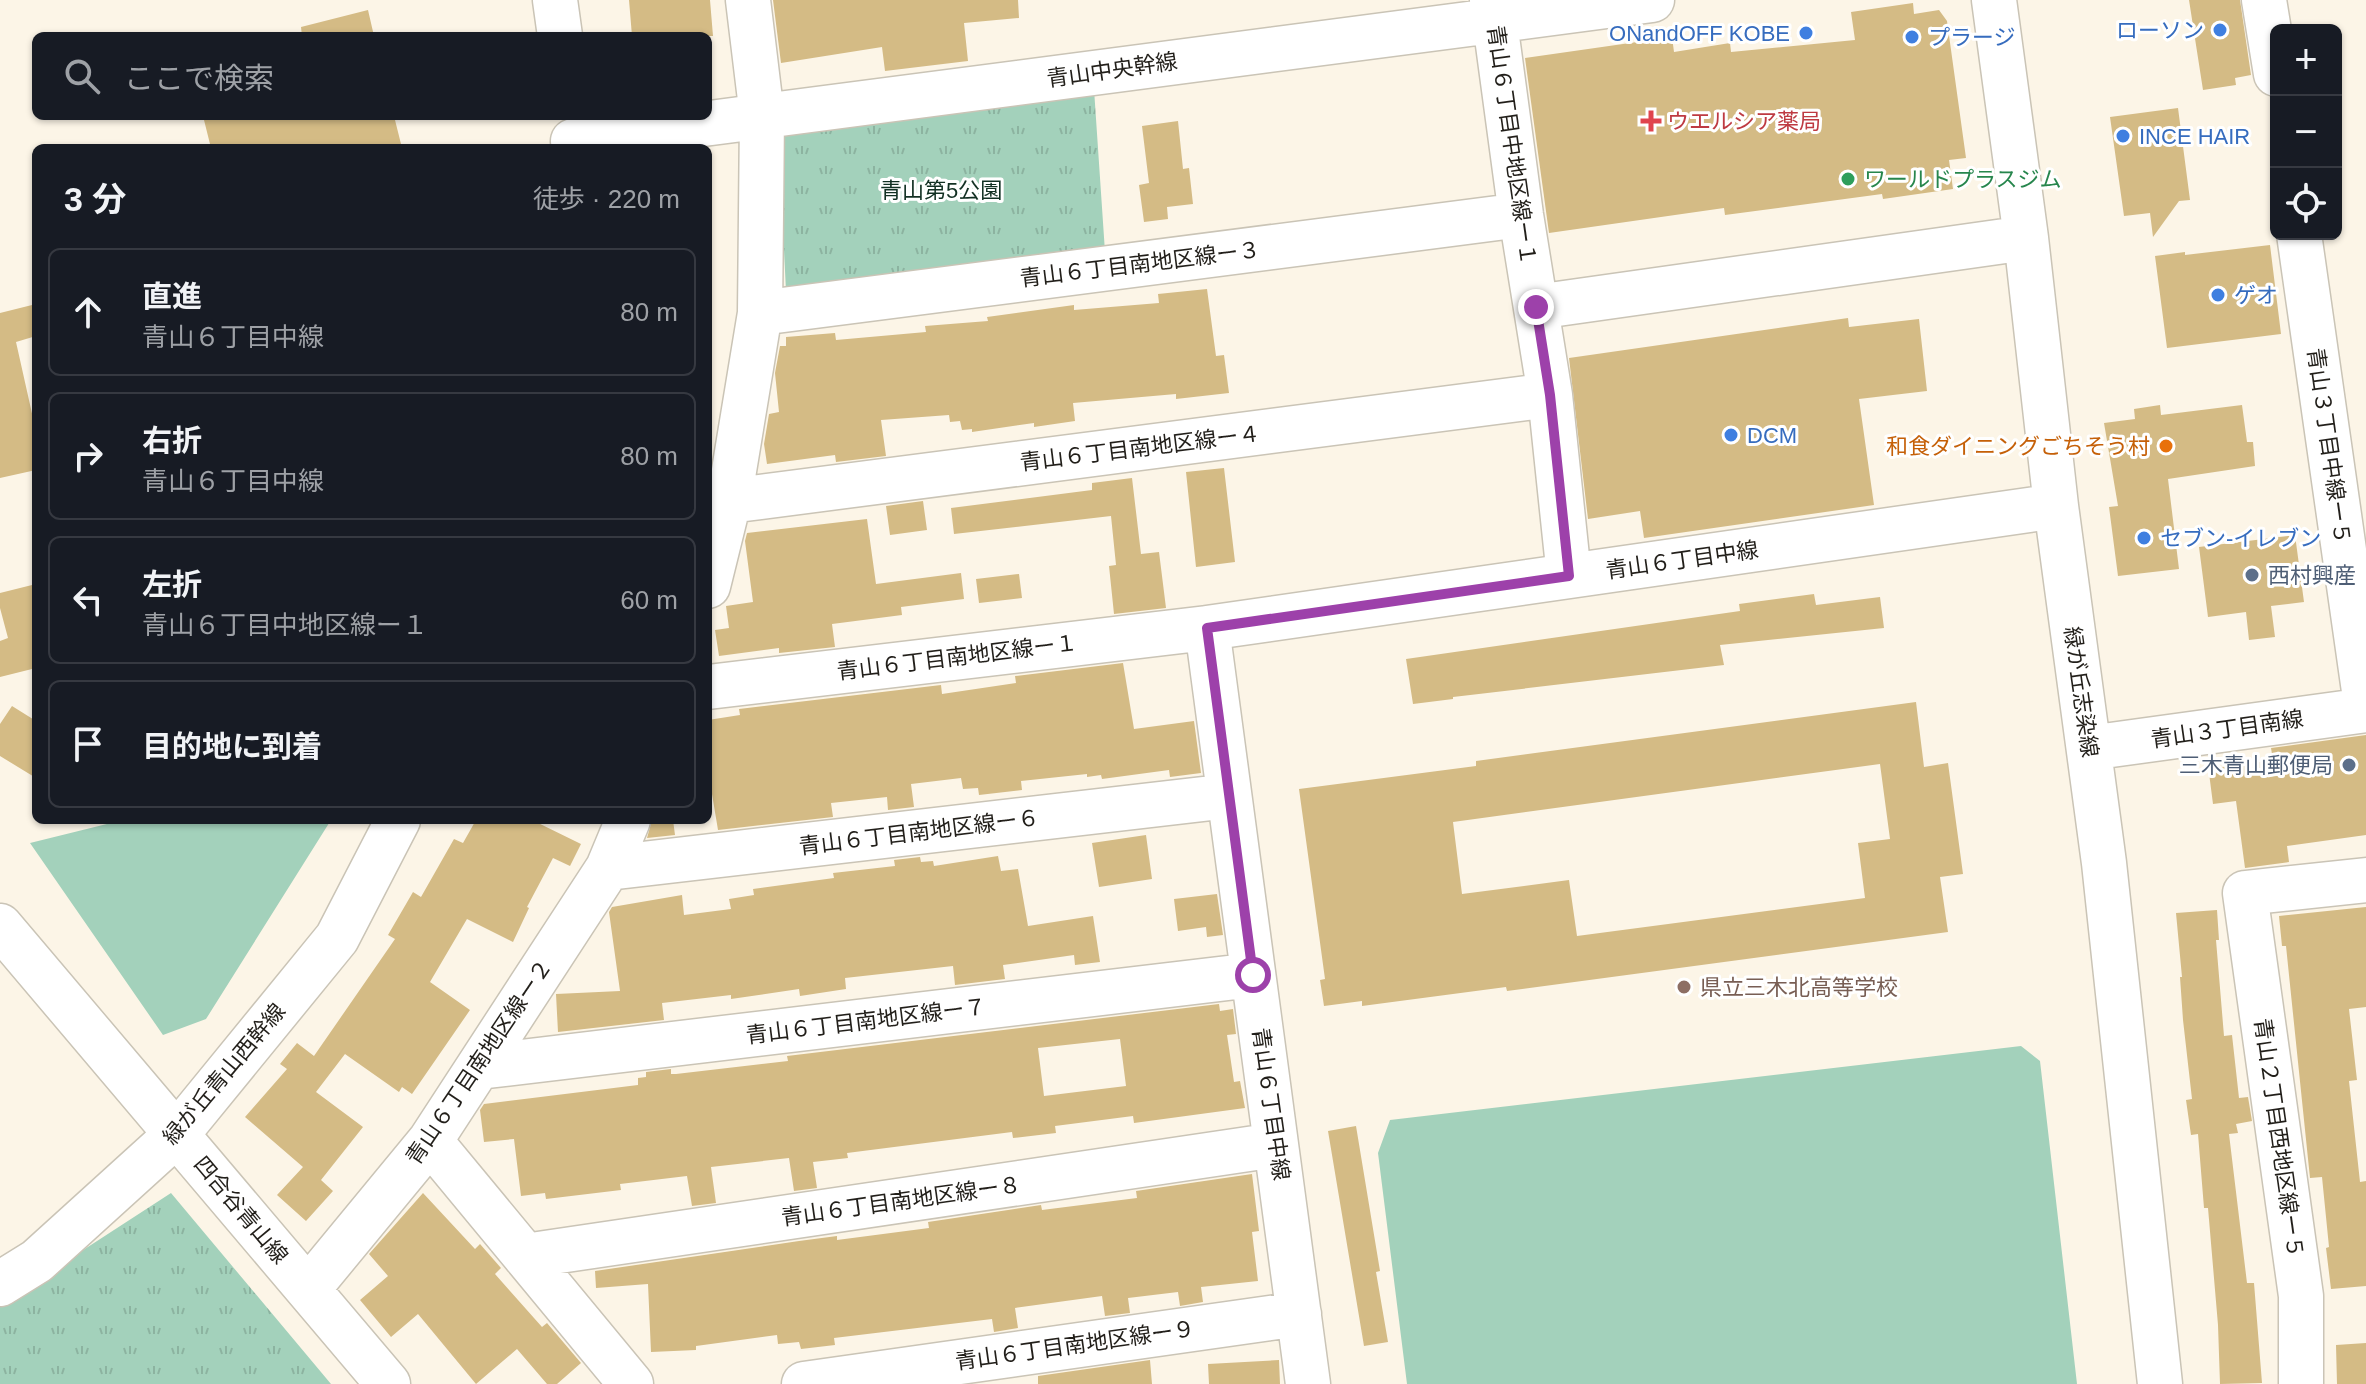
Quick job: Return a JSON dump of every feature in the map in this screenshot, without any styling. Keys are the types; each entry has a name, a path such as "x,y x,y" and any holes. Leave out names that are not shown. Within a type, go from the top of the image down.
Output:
{"street":[{"path":"555,0 559,32"},
{"path":"712,570 729,501 760,313 762,116 748,0"},
{"name":"青山中央幹線","path":"572,135 762,116 1493,10 1652,0"},
{"name":"緑が丘志染線","path":"1994,0 2026,238 2056,506 2104,863 2160,1384"},
{"path":"2264,0 2270,37"},
{"name":"青山６丁目中地区線ー１","path":"1493,10 1550,395 1569,576"},
{"name":"青山６丁目南地区線ー３","path":"760,313 1521,215"},
{"path":"1536,307 2026,238"},
{"name":"青山３丁目中線ー５","path":"2300,240 2366,708"},
{"name":"青山６丁目南地区線ー４","path":"729,501 1550,395"},
{"name":"青山６丁目中線","path":"1308,1384 1207,628 2056,506"},
{"name":"青山６丁目南地区線ー１","path":"712,687 1207,628"},
{"name":"青山３丁目南線","path":"2089,748 2366,708"},
{"name":"青山６丁目南地区線ー６","path":"608,868 1229,796"},
{"name":"緑が丘青山西幹線","path":"0,1284 37,1261 177,1134 337,938 396,824"},
{"name":"青山６丁目南地区線ー２","path":"308,1289 430,1141 608,868 626,824"},
{"name":"青山２丁目西地区線ー５","path":"2301,1384 2301,1296 2245,893 2366,880"},
{"name":"四合谷青山線","path":"0,926 388,1384"},
{"name":"青山６丁目南地区線ー７","path":"479,1067 1253,975"},
{"path":"430,1141 631,1384"},
{"name":"青山６丁目南地区線ー８","path":"525,1256 1276,1145"},
{"name":"青山６丁目南地区線ー９","path":"804,1384 1299,1314"}],"green space":[{"name":"青山第5公園","path":"1094,89 1105,252 786,291 778,129"},
{"path":"107,824 328,824 206,1019 163,1035 30,843"},
{"path":"2021,1046 2040,1061 2077,1384 1407,1384 1378,1153 1390,1120"},
{"path":"171,1193 331,1384 0,1384 0,1304"}],"building":[{"path":"629,0 710,0 713,36 712,32 632,32"},
{"path":"773,0 1018,0 1019,18 964,23 968,61 885,71 882,47 781,63"},
{"name":"ローソン","path":"2189,0 2240,0 2251,75 2235,78 2236,85 2203,90"},
{"path":"1913,3 1914,14 1939,10 1947,21 1966,158 1949,160 1953,189 1883,199 1882,194 1725,215 1724,208 1549,233 1525,58 1672,37 1674,52 1730,43 1731,52 1855,40 1851,12"},
{"path":"368,10 373,32 302,32 301,27"},
{"path":"2178,108 2190,200 2179,201 2153,237 2150,213 2124,216 2110,117"},
{"path":"204,120 395,120 401,144 210,144"},
{"path":"1178,121 1183,169 1189,168 1193,204 1167,207 1168,219 1144,222 1139,185 1149,183 1142,126"},
{"name":"ゲオ","path":"2270,245 2281,334 2167,348 2155,256"},
{"path":"1207,289 1216,356 1224,355 1229,393 1176,399 1176,394 1073,403 1075,421 972,432 972,429 962,430 960,421 950,422 949,415 881,420 886,456 836,462 835,455 767,464 764,444 769,414 779,412 775,373 780,346 786,346 786,337 835,333 836,340 926,332 925,326 988,321 987,317 1074,305 1074,310 1159,303 1158,294"},
{"path":"32,305 32,337 16,342 32,414 32,471 0,478 0,313"},
{"path":"1848,318 1849,327 1919,319 1927,391 1859,399 1874,505 1644,538 1640,511 1588,519 1569,358"},
{"path":"2160,405 2161,415 2242,405 2247,442 2253,442 2255,466 2168,479 2179,569 2118,576 2109,507 2118,506 2104,423 2135,419 2134,409"},
{"path":"1224,468 1235,562 1196,567 1186,472"},
{"path":"1132,478 1141,554 1159,552 1166,608 1114,614 1109,566 1116,565 1111,516 954,534 951,508 1092,490 1092,483"},
{"path":"923,501 927,530 890,535 886,506"},
{"path":"867,519 876,584 961,573 964,599 901,607 902,615 832,624 835,647 779,653 779,648 719,656 715,630 729,628 726,606 753,602 745,541 747,533"},
{"name":"西村興産","path":"2295,535 2304,602 2271,606 2275,637 2249,640 2246,612 2208,617 2199,547"},
{"path":"1019,574 1022,598 979,603 976,579"},
{"path":"32,585 32,669 0,677 0,641 8,638 0,608 0,593"},
{"path":"1814,594 1816,605 1880,597 1884,628 1720,645 1724,665 1413,704 1406,659 1740,611 1739,604"},
{"path":"1123,663 1134,729 1194,721 1201,773 1170,777 1169,770 1102,779 1101,775 1087,777 1087,774 1021,781 1022,790 979,795 978,788 963,789 961,778 911,784 914,807 888,810 887,797 831,803 833,817 718,830 712,794 712,719 740,715 739,709 941,685 942,694 1016,683 1015,676"},
{"path":"1916,702 1924,767 1948,763 1963,874 1940,877 1948,932 1507,991 1506,987 1362,1006 1362,1001 1324,1006 1320,980 1325,979 1299,789 1476,766 1476,761","holes":["1880,764 1890,839 1858,843 1865,898 1577,936 1569,880 1462,894 1453,822"]},
{"path":"12,706 32,718 32,776 0,756 0,724"},
{"path":"2366,735 2366,835 2287,846 2289,862 2245,868 2236,801 2213,804 2209,773 2218,772 2218,768 2273,760 2271,748"},
{"path":"474,824 540,824 581,844 570,866 553,858 527,907 513,942 467,919 430,982 470,1010 412,1094 402,1087 399,1092 345,1054 316,1092 363,1127 321,1180 333,1191 306,1221 277,1195 303,1167 245,1117 287,1069 280,1064 297,1043 314,1056 395,939 388,935 413,892 421,897 454,839 463,843"},
{"path":"651,824 674,824 675,835 647,838"},
{"path":"1146,835 1152,879 1099,887 1092,843"},
{"path":"998,856 1001,871 1018,869 1028,926 1093,916 1100,962 1075,965 1074,955 1003,965 1005,979 955,985 953,966 845,978 846,989 800,996 799,989 731,999 731,995 662,1003 664,1020 558,1032 556,994 620,991 609,912 612,907 682,895 684,915 731,909 729,899 754,895 753,889 834,878 833,873 895,866 894,860 920,857 921,862 933,861 934,866"},
{"path":"1217,894 1223,935 1207,937 1206,927 1178,931 1174,899"},
{"path":"2366,907 2366,1007 2349,1009 2357,1080 2349,1081 2360,1182 2366,1181 2366,1286 2331,1289 2322,1177 2310,1178 2286,946 2282,946 2279,916"},
{"path":"2217,910 2219,940 2216,940 2224,1036 2232,1035 2239,1098 2248,1097 2252,1121 2236,1124 2238,1133 2229,1134 2247,1283 2254,1283 2262,1383 2220,1384 2208,1208 2204,1208 2198,1134 2191,1135 2186,1100 2192,1099 2176,913"},
{"path":"1219,1004 1220,1011 1233,1009 1236,1034 1227,1035 1234,1082 1240,1081 1245,1108 1134,1123 1133,1116 1055,1126 1056,1133 1013,1138 1012,1132 847,1153 848,1158 813,1162 817,1188 794,1191 789,1158 711,1167 716,1203 692,1206 687,1176 620,1184 621,1190 546,1199 545,1193 521,1196 514,1139 484,1142 480,1110 484,1104 638,1085 638,1078 646,1077 646,1072 671,1069 671,1074 676,1074 788,1061 787,1056","holes":["1120,1039 1126,1086 1044,1096 1038,1048"]},
{"path":"1356,1126 1380,1271 1376,1272 1388,1342 1364,1346 1328,1131"},
{"path":"1252,1174 1259,1231 1252,1232 1258,1281 1201,1287 1203,1302 1180,1306 1178,1292 1128,1298 1130,1313 1105,1316 1102,1296 1015,1308 1018,1328 994,1332 992,1319 834,1338 835,1345 801,1349 799,1342 778,1344 777,1335 696,1346 696,1350 651,1352 648,1284 596,1288 595,1271 837,1236 837,1240 929,1228 928,1222 1041,1205 1042,1210 1137,1198 1136,1191"},
{"path":"423,1193 475,1249 480,1244 501,1268 495,1274 542,1327 547,1323 581,1363 557,1384 547,1384 517,1349 476,1384 418,1314 391,1337 360,1300 388,1276 369,1254"},
{"path":"2366,1343 2366,1384 2337,1384 2336,1345"},
{"path":"1150,1360 1152,1384 1038,1384 1038,1376"},
{"path":"1279,1360 1280,1384 1209,1384 1208,1364"}],"place":[{"name":"ローソン","path":"2220,30"},
{"name":"ONandOFF KOBE","path":"1806,33"},
{"name":"プラージ","path":"1912,37"},
{"name":"ウエルシア薬局","path":"1651,121"},
{"name":"INCE HAIR","path":"2123,136"},
{"name":"ワールドプラスジム","path":"1848,179"},
{"name":"ゲオ","path":"2218,295"},
{"name":"DCM","path":"1731,435"},
{"name":"和食ダイニングごちそう村","path":"2166,446"},
{"name":"セブン-イレブン","path":"2144,538"},
{"name":"西村興産","path":"2252,575"},
{"name":"三木青山郵便局","path":"2349,765"},
{"name":"県立三木北高等学校","path":"1684,987"}],"route":[{"path":"1253,975 1207,628 1569,576 1550,395 1536,307"}]}
